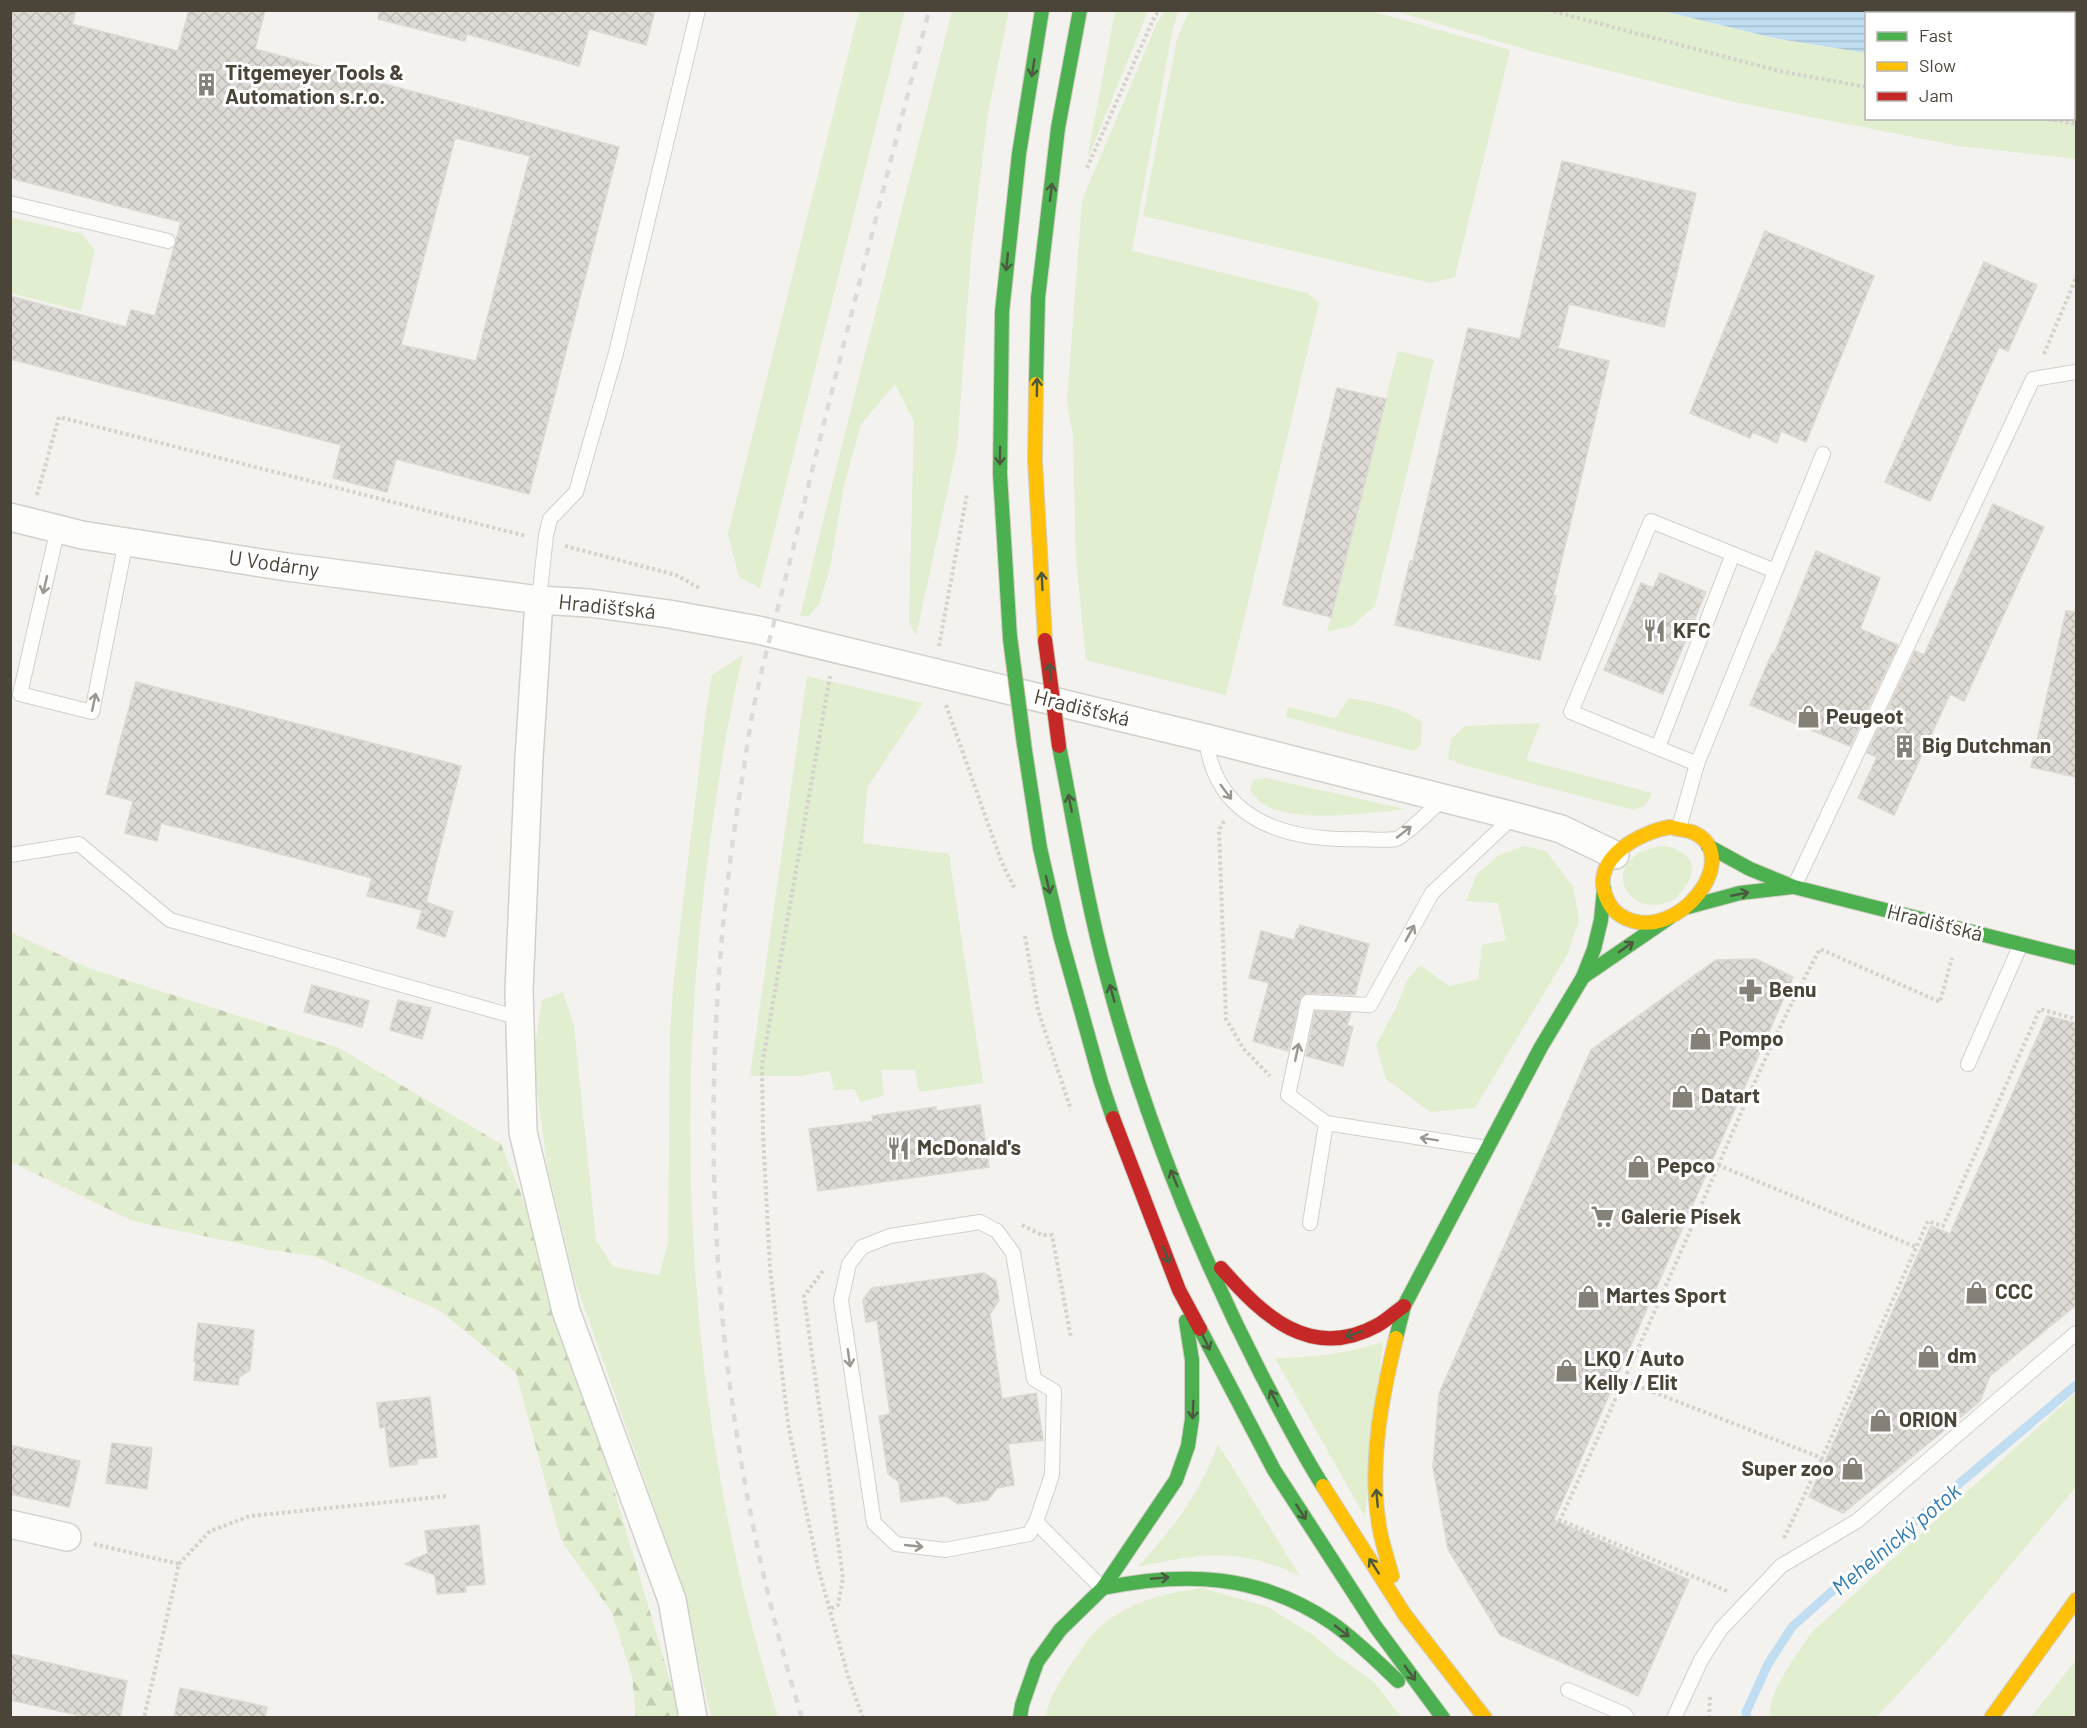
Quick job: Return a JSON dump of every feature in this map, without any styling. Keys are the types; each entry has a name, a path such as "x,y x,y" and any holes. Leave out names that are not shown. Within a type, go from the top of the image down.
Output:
{"main road":[{"path":"1042,10 1019,154 1002,312 1000,474 1010,638 1042,858 1060,934 1098,1071 1120,1137 1179,1290 1274,1470 1375,1626 1443,1718"},
{"path":"1080,10 1058,128 1038,298 1035,461 1045,640 1059,746 1082,866 1106,973 1154,1129 1236,1325 1303,1455 1405,1615 1485,1718"},
{"path":"1405,1615 1387,1562 1380,1530 1376,1488 1382,1395 1404,1306 1541,1047 1583,977 1599,930 1605,875 1615,855 1644,833 1662,828 1679,828"},
{"name":"Hradišťská","path":"1679,828 1695,833 1708,846 1750,869 1794,887 2076,958"},
{"name":"Hradišťská","path":"1688,907 1704,889 1711,874 1712,860 1708,846"},
{"name":"Hradišťská","path":"1604,889 1606,900 1612,909 1627,919 1645,922 1669,918 1688,907 1740,893 1794,887"},
{"path":"1583,977 1669,918"},
{"path":"1196,1232 1247,1298 1277,1323 1300,1336 1324,1338 1346,1336 1376,1326 1404,1306"},
{"path":"1020,1718 1022,1705 1037,1662 1060,1630 1103,1588 1176,1480 1188,1446 1192,1419 1192,1360 1179,1290"},
{"path":"1103,1588 1127,1582 1177,1576 1203,1577 1256,1585 1284,1596 1333,1624 1438,1718"},
{"path":"1991,1718 2076,1600"}],"street":[{"name":"U Vodárny","path":"20,519 82,534 287,567 539,600"},
{"name":"Hradišťská","path":"539,600 589,603 669,614 758,630 835,648 1514,816 1561,829 1615,855"},
{"path":"539,600 529,758 519,990 524,1132 566,1311 672,1600 693,1718"},
{"path":"10,1524 68,1537"}],"lane":[{"path":"539,600 550,519 576,492 618,342 698,10"},
{"path":"10,203 168,241"},
{"path":"1794,887 2033,380 2076,372"},
{"path":"1679,828 1697,764 1823,454"},
{"path":"1697,764 1571,712 1651,521 1775,571"},
{"path":"58,528 20,694 92,712 126,541"},
{"path":"1658,747 1733,554"},
{"path":"1206,738 1213,770 1222,788 1234,802 1252,816 1290,833 1330,840 1398,838 1444,798"},
{"path":"1487,1148 1326,1123 1288,1095 1308,1002 1370,1005 1432,893 1514,816"},
{"path":"10,855 79,844 170,920 520,1018"},
{"path":"1968,1064 2021,944"},
{"path":"1310,1223 1326,1123"},
{"path":"980,1222 997,1231 1013,1253 1034,1379 1054,1391 1052,1475 1036,1522 1029,1534 945,1550 896,1544 874,1523 841,1300 849,1264 862,1247 890,1236 980,1222"},
{"path":"1674,1718 1701,1660 1721,1629 1781,1566 1857,1521 2076,1333"},
{"path":"1036,1522 1103,1588"},
{"path":"1568,1690 1624,1714 1627,1718"}],"path":[{"path":"1083,162 1083,174 1159,10"},
{"path":"1548,10 1779,72 1865,87"},
{"path":"2050,120 2076,124"},
{"path":"2033,380 2076,278"},
{"path":"20,519 59,417 676,575 703,590"},
{"path":"968,490 934,672 1002,863 1020,898"},
{"path":"835,648 762,1065 763,1134 770,1268 788,1425 818,1567 862,1718"},
{"path":"1234,802 1219,830 1226,1019 1243,1048 1288,1095"},
{"path":"1743,1604 1728,1592 1560,1520 1624,1381 1718,1165 1800,985 1820,949 1940,1002 1950,965"},
{"path":"1782,1542 1928,1221 1943,1226 2040,1009 2076,1019"},
{"path":"1038,1010 1071,1110"},
{"path":"1718,1165 1916,1247"},
{"path":"1021,1224 1042,1235 1052,1235 1071,1338"},
{"path":"830,1263 804,1296 843,1578 838,1605 830,1610"},
{"path":"1624,1381 1822,1458"},
{"path":"144,1718 179,1564 210,1531 250,1516 448,1496"},
{"path":"68,1537 179,1564"},
{"path":"1709,1718 1711,1694"}],"green space":[{"path":"859,11 905,11 760,588 739,577 728,534"},
{"path":"952,11 1009,11 988,113 972,243 957,448 916,636 909,622 914,422 895,384 861,424 844,486 830,568 819,604 809,616 800,616"},
{"path":"1115,11 1148,11 1087,160"},
{"path":"1165,11 1179,11 1173,27 1132,251 1308,293 1319,303 1226,695 1086,660 1076,559 1073,437 1067,402 1082,200 1157,23"},
{"path":"1189,11 1371,11 1510,50 1455,277 1430,283 1143,216 1177,39"},
{"path":"1395,11 1663,11 1774,38 1865,53 1865,120 2075,120 2076,68 2076,159 1959,146 1735,102 1531,51"},
{"path":"10,217 82,234 95,250 81,311 11,293"},
{"path":"1398,351 1434,360 1375,606 1352,626 1327,632"},
{"path":"743,655 728,724 717,794 698,951 691,1062 691,1172 696,1283 707,1393 725,1503 748,1611 778,1717 711,1717 683,1589 575,1281 547,1165 533,1061 542,1000 563,992 574,1026 596,1240 613,1267 659,1275 668,1243 670,1036 673,987 706,711 712,675"},
{"path":"807,676 923,703 867,788 863,843 949,854 983,1083 919,1092 915,1070 881,1070 884,1095 861,1102 854,1089 834,1090 830,1071 800,1076 750,1076"},
{"path":"1349,698 1378,704 1413,716 1422,722 1421,744 1414,751 1286,717 1288,707 1335,718"},
{"path":"1540,723 1526,760 1652,793 1645,806 1633,810 1466,766 1448,759 1451,739 1465,726"},
{"path":"1266,778 1406,809 1330,816 1289,813 1259,801 1250,790 1254,780"},
{"path":"1524,846 1546,851 1573,886 1579,921 1567,955 1475,1108 1430,1112 1386,1079 1376,1045 1396,1008 1407,980 1420,965 1449,986 1478,979 1482,945 1506,940 1498,903 1466,901 1477,874 1499,855"},
{"path":"1660,846 1673,848 1685,855 1692,865 1692,872 1687,884 1675,899 1659,904 1646,904 1635,900 1627,892 1623,882 1624,871 1630,861 1641,852"},
{"path":"10,932 91,969 337,1047 501,1144 543,1249 681,1717 636,1717 632,1676 612,1613 561,1540 516,1373 439,1310 314,1256 270,1250 133,1221 11,1162"},
{"path":"1383,1342 1365,1517 1275,1358 1329,1354"},
{"path":"2076,1393 2076,1487 1944,1644 1877,1717 1770,1717 1770,1707 1778,1685 1812,1632"},
{"path":"1218,1444 1300,1576 1258,1560 1220,1555 1182,1558 1138,1567 1163,1538 1194,1495"},
{"path":"1202,1588 1268,1607 1313,1635 1374,1682 1401,1717 1045,1718 1060,1681 1088,1640 1102,1625 1141,1602 1170,1593"},
{"path":"2076,1660 2076,1717 2031,1717"}],"water":[{"path":"1663,11 2076,11 2076,68 2075,12 1865,12 1865,53 1774,38"}],"building":[{"path":"10,10 76,10 72,24 178,51 189,10 265,10 255,49 619,147 529,494 396,459 387,492 333,478 341,445 10,359 10,296 126,327 131,310 155,316 181,222 10,178","holes":["455,138 530,156 476,361 401,345"]},
{"path":"379,10 655,10 646,45 589,29 579,66 467,34 465,41 378,19"},
{"path":"1562,161 1696,193 1664,327 1569,304 1558,348 1609,361 1540,660 1395,625 1410,561 1413,561 1468,328 1520,339"},
{"path":"1765,231 1874,276 1806,442 1781,431 1777,443 1753,432 1750,438 1690,413"},
{"path":"1984,262 2037,285 2008,351 1999,347 1930,501 1885,482"},
{"path":"1337,388 1386,399 1331,617 1283,605"},
{"path":"1993,504 2044,527 1964,701 1950,694 1894,815 1858,798 1877,757 1867,753 1915,651 1924,655"},
{"path":"1816,551 1880,578 1860,629 1898,645 1850,746 1750,705 1772,653 1774,654"},
{"name":"KFC","path":"1660,573 1706,592 1663,694 1604,670 1641,583 1653,588"},
{"path":"2066,611 2076,612 2076,777 2031,767"},
{"path":"136,682 461,766 426,902 453,912 445,937 417,928 422,910 367,896 372,878 161,823 157,841 125,833 133,801 106,794"},
{"path":"1300,925 1369,944 1355,995 1308,993 1301,997 1288,1051 1253,1041 1269,983 1249,978 1261,931 1294,940"},
{"name":"Galerie Písek","path":"1756,959 1793,977 1554,1520 1689,1580 1638,1696 1500,1635 1448,1549 1433,1467 1439,1394 1591,1050 1716,960"},
{"path":"312,985 369,1001 362,1027 304,1012"},
{"path":"398,1000 431,1008 422,1039 390,1030"},
{"path":"1315,1011 1351,1013 1347,1025 1353,1027 1343,1066 1306,1056"},
{"path":"2047,1016 2076,1023 2076,1305 1990,1376 1980,1401 1843,1513 1809,1497 1931,1226 1950,1234"},
{"name":"McDonald's","path":"980,1105 989,1167 818,1191 809,1129 873,1121 872,1116 936,1107 936,1111"},
{"path":"984,1273 996,1281 999,1300 990,1314 1002,1399 1036,1393 1043,1440 1008,1444 1014,1485 997,1488 988,1500 958,1504 946,1496 901,1502 899,1482 888,1474 879,1416 890,1414 877,1320 866,1322 863,1300 872,1288"},
{"path":"198,1323 254,1330 250,1370 239,1377 238,1385 194,1380"},
{"path":"430,1397 437,1457 417,1459 417,1464 390,1467 385,1427 380,1428 377,1403"},
{"path":"112,1443 152,1448 147,1489 106,1483"},
{"path":"10,1445 80,1461 69,1507 10,1494"},
{"path":"479,1525 485,1584 465,1586 466,1592 437,1594 435,1575 405,1564 428,1553 425,1531"},
{"path":"10,1654 127,1681 120,1718 90,1718 10,1700"},
{"path":"180,1688 267,1707 265,1718 174,1718"}],"waterway":[{"name":"Mehelnický potok","path":"1747,1718 1746,1712 1768,1664 1792,1627 2076,1385"}],"railway":[{"path":"802,1718 771,1605 746,1490 729,1375 718,1258 714,1142 716,1025 725,908 754,706 929,10"}],"traffic: fast":[{"path":"1010,638 1000,474 1002,312 1019,154 1042,10"},
{"path":"1036,384 1038,298 1058,128 1080,10"},
{"path":"1010,638 1024,744"},
{"path":"1024,744 1040,848 1060,935 1113,1118"},
{"path":"1059,746 1099,945 1120,1025 1154,1127 1193,1228 1237,1326 1306,1459 1323,1486"},
{"path":"1708,846 1750,869 1794,887 2076,958"},
{"path":"1688,907 1740,893 1792,887"},
{"path":"1396,1338 1404,1306 1541,1047 1583,977 1594,949 1601,920 1604,889"},
{"path":"1583,977 1669,918"},
{"path":"1020,1718 1022,1705 1037,1662 1060,1630 1103,1588 1176,1480 1188,1446 1192,1419 1192,1360 1186,1321"},
{"path":"1200,1329 1274,1470 1375,1626 1443,1718"},
{"path":"1103,1588 1164,1579 1193,1579 1222,1581 1278,1594 1332,1623 1398,1681"}],"traffic: slow":[{"path":"1036,384 1035,461 1045,640"},
{"path":"1670,827 1692,832 1707,843 1712,858 1709,876 1699,893 1684,908 1666,919 1646,923 1621,916 1610,905 1605,894 1603,881 1612,858 1622,848 1646,834 1670,827"},
{"path":"1392,1576 1380,1531 1375,1483 1381,1409 1396,1338"},
{"path":"1323,1486 1405,1615 1485,1718"},
{"path":"1991,1718 2076,1600"}],"traffic: jam":[{"path":"1045,640 1059,746"},
{"path":"1113,1118 1179,1290 1200,1329"},
{"path":"1221,1268 1271,1317 1310,1336 1331,1338 1354,1335 1385,1321 1404,1306"}],"place":[{"name":"Titgemeyer Tools & Automation s.r.o.","path":"207,85"},
{"name":"KFC","path":"1655,631"},
{"name":"Peugeot","path":"1808,717"},
{"name":"Big Dutchman","path":"1904,746"},
{"name":"Benu","path":"1751,990"},
{"name":"Pompo","path":"1701,1039"},
{"name":"Datart","path":"1683,1096"},
{"name":"McDonald's","path":"899,1148"},
{"name":"Pepco","path":"1639,1166"},
{"name":"Galerie Písek","path":"1603,1217"},
{"name":"CCC","path":"1977,1292"},
{"name":"Martes Sport","path":"1588,1296"},
{"name":"dm","path":"1929,1356"},
{"name":"LKQ / Auto Kelly / Elit","path":"1566,1371"},
{"name":"ORION","path":"1881,1420"},
{"name":"Super zoo","path":"1852,1469"}]}
